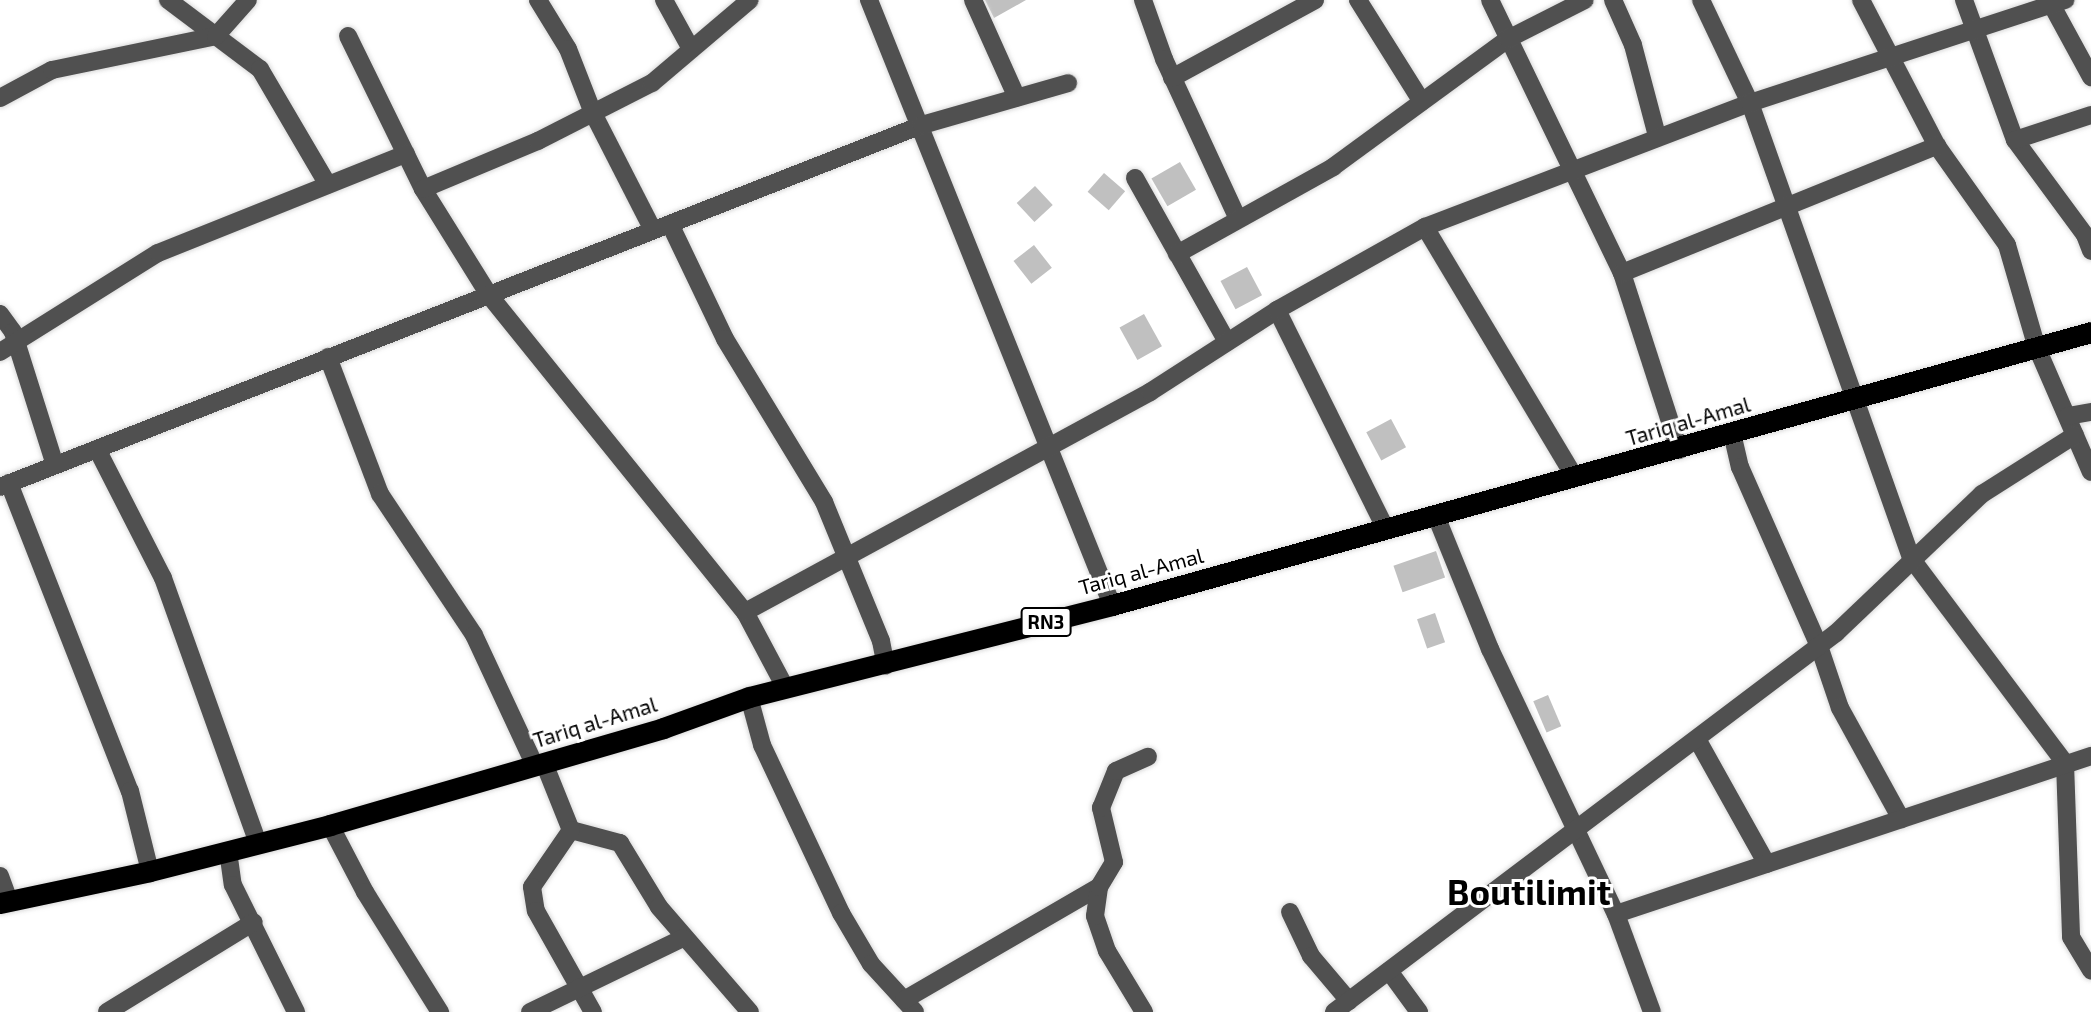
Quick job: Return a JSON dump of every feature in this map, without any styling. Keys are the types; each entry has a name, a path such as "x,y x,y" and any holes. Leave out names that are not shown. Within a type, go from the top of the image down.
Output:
{"highway":[{"name":"Tariq al-Amal","path":"4,902 150,871 330,825 539,765 749,697 886,666 1112,605 1385,528 1679,450 2091,332"}],"street":[{"path":"168,0 260,69 328,185"},
{"path":"0,98 52,70 216,36 248,0"},
{"path":"538,0 568,50 593,113 824,502 881,641 886,666"},
{"path":"664,0 691,49"},
{"path":"423,189 593,113 652,83 750,0"},
{"path":"869,0 922,125 1112,605"},
{"path":"973,0 1017,98"},
{"path":"1143,0 1172,78 1238,219"},
{"path":"1172,78 1315,0"},
{"path":"1358,0 1422,102"},
{"path":"1490,0 1622,273 1679,450"},
{"path":"1178,254 1333,167 1508,39 1585,0"},
{"path":"1613,0 1633,45 1657,136"},
{"path":"1701,0 1750,103 1911,558 2064,763 2071,937 2091,970"},
{"path":"1861,0 1887,57 1937,146 2007,245 2036,348 2091,472"},
{"path":"1964,0 2015,140 2085,235 2091,251"},
{"path":"745,611 848,559 1048,444 1150,392 1277,310 1425,227 1569,168 1750,103 2055,2 2091,77"},
{"path":"348,36 423,189 489,295 745,611 786,689"},
{"path":"150,871 130,791 5,485 922,125 1069,83"},
{"path":"2015,140 2091,115"},
{"path":"1622,273 1937,146"},
{"path":"8,348 158,253 406,154"},
{"path":"1136,178 1227,342"},
{"path":"1425,227 1575,478"},
{"path":"1277,310 1385,528"},
{"path":"0,314 8,348 55,465"},
{"path":"328,357 380,495 474,635 571,830 620,843 659,907 750,1012"},
{"path":"2067,416 2091,412"},
{"path":"1732,433 1740,467 1819,646 1840,708 1901,819"},
{"path":"1290,912 1311,956 1342,1007 1819,646 1982,494 2075,435"},
{"path":"97,449 163,578 258,842"},
{"path":"1436,516 1490,649 1616,914 1652,1012"},
{"path":"749,697 762,745 841,913 871,964 910,1006 1099,887"},
{"path":"1697,739 1767,864"},
{"path":"1616,914 2091,756"},
{"path":"1144,1012 1107,951 1095,916 1099,887 1115,862 1101,808 1116,771 1148,757"},
{"path":"330,825 365,891 440,1012"},
{"path":"571,830 532,887 536,911 593,1012"},
{"path":"228,850 233,885 254,922 296,1012"},
{"path":"0,876 4,902"},
{"path":"107,1012 254,922"},
{"path":"530,1012 683,937"},
{"path":"1389,971 1419,1012"}],"building":[{"path":"985,0 1026,0 994,18"},
{"path":"1180,162 1196,190 1167,206 1151,178"},
{"path":"1104,173 1125,191 1109,210 1088,192"},
{"path":"1035,186 1053,205 1034,222 1017,203"},
{"path":"1034,245 1052,268 1031,284 1014,261"},
{"path":"1247,267 1262,295 1236,309 1221,281"},
{"path":"1144,314 1162,346 1137,360 1120,328"},
{"path":"1391,419 1406,447 1381,460 1366,432"},
{"path":"1436,551 1445,577 1403,592 1393,566"},
{"path":"1435,613 1445,642 1427,648 1417,619"},
{"path":"1548,695 1561,726 1547,733 1533,701"}],"district":[{"name":"Boutilimit","path":"1529,891"}]}
